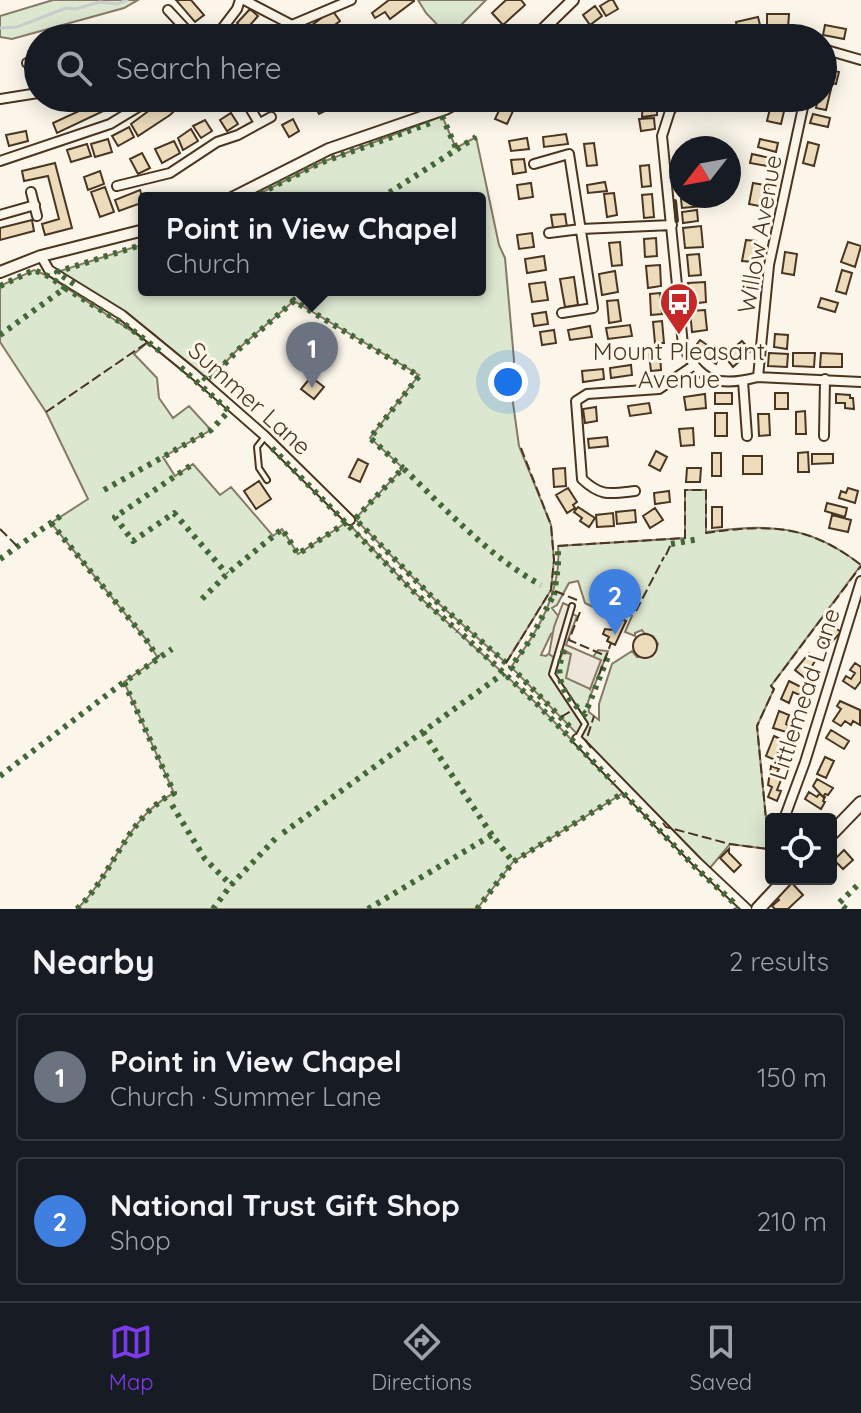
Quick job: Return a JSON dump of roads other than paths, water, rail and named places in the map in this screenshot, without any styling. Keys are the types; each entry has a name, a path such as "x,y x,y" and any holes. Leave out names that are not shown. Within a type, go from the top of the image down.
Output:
{"highway":[{"path":"837,828 861,803"},
{"path":"758,909 780,885"}],"street":[{"path":"226,24 242,0 290,24"},
{"path":"548,24 573,0"},
{"path":"295,24 348,4"},
{"path":"168,10 180,24"},
{"path":"837,53 861,60"},
{"path":"0,99 24,95"},
{"path":"0,161 110,124 130,112"},
{"path":"252,112 259,123"},
{"path":"244,192 329,149 436,112"},
{"path":"670,112 662,136 683,345 693,366 706,378 717,381 743,381 758,377 861,382"},
{"name":"Willow Avenue","path":"758,377 769,265 802,112"},
{"path":"117,186 170,173 217,142 238,135 271,117"},
{"path":"534,164 569,154 593,308 562,313"},
{"path":"148,179 153,189"},
{"path":"31,192 37,216"},
{"path":"0,215 35,205"},
{"path":"549,233 672,225"},
{"path":"1,271 41,256 138,232"},
{"name":"Summer Lane","path":"41,256 49,270 122,315 265,436 350,520"},
{"path":"635,491 612,494 596,492 582,479 574,408 576,401 587,394 659,389 693,366"},
{"path":"824,436 825,379"},
{"path":"743,381 747,436"},
{"name":"Littlemead Lane","path":"781,813 805,762 861,581"},
{"path":"577,739 747,909"}],"lane":[{"path":"265,436 257,447 259,468 267,480"},
{"path":"572,606 552,674 585,724 577,739"}],"waterway":[{"path":"25,24 66,8 75,9 100,2 117,4 127,0"},
{"path":"0,28 24,24"}],"place":[{"name":"Mount Pleasant Avenue","path":"679,336"},
{"name":"Point in View Chapel","path":"312,388"},
{"name":"National Trust Gift Shop","path":"615,635"}]}
